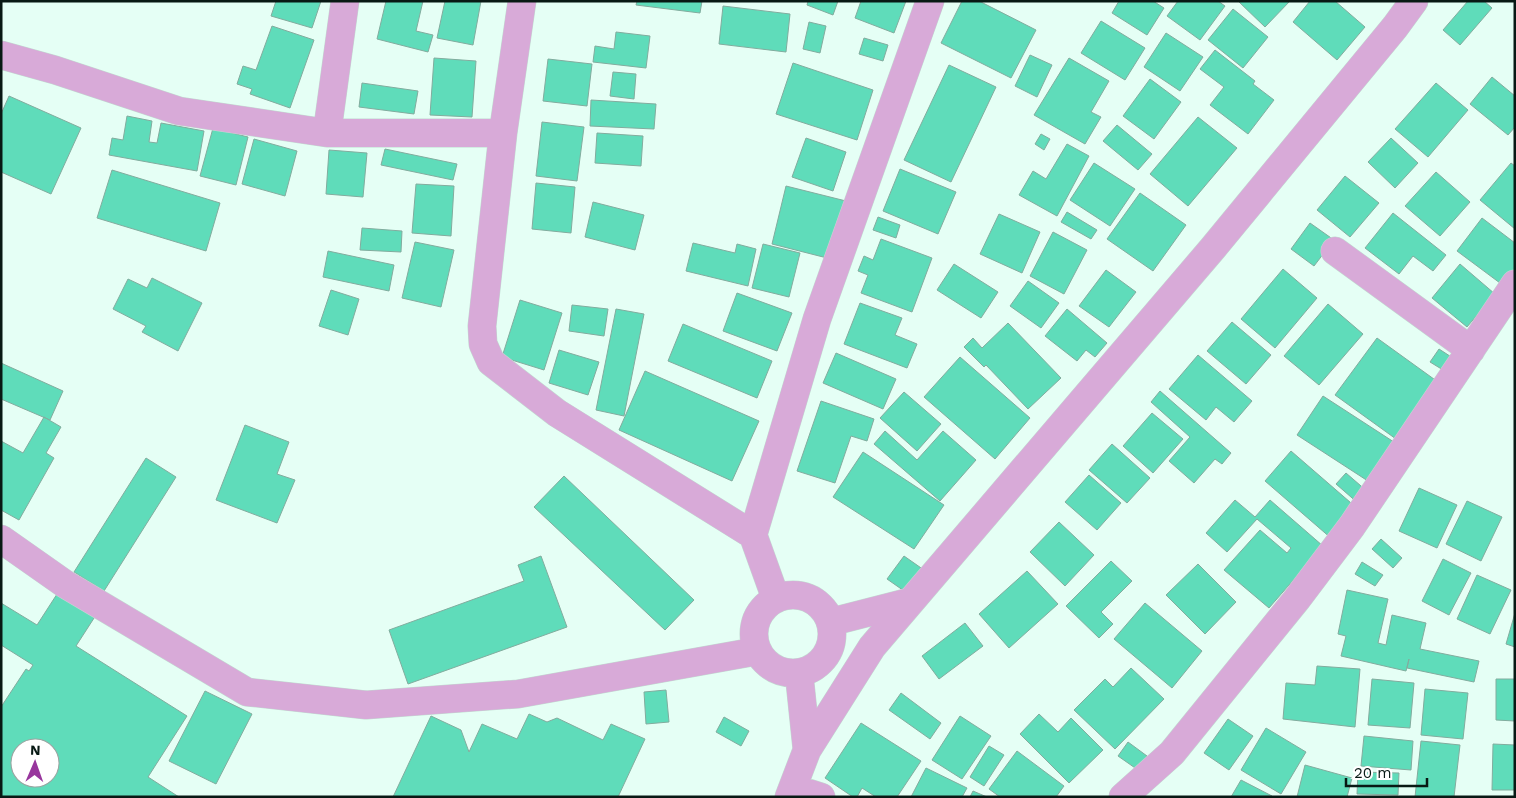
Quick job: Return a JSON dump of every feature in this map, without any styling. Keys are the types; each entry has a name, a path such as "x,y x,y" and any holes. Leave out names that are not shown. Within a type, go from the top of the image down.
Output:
{"street":[{"path":"327,134 345,1"},
{"path":"522,1 503,133 482,326 483,344 491,362 557,413 753,535"},
{"path":"776,599 753,535 816,320 930,1"},
{"path":"821,797 788,794 807,750 872,647 1213,248 1394,28 1414,1"},
{"path":"1,55 55,70 179,111 327,134 503,133"},
{"path":"1335,251 1471,350"},
{"path":"1123,797 1172,753 1297,600 1352,526 1515,284"},
{"path":"1,540 65,584 247,692 366,705 518,694 758,651"},
{"path":"798,595 809,598 826,612 831,622 830,648 823,660 812,668 799,673 787,673 775,669 765,661 758,651 754,631 761,612 776,599 798,595"},
{"path":"831,622 909,602"},
{"path":"799,673 807,750"}],"building":[{"path":"276,1 321,1 312,28 271,16"},
{"path":"386,1 423,1 416,31 433,35 428,52 377,39"},
{"path":"445,1 481,1 473,45 437,38"},
{"path":"637,1 702,1 700,13 636,5"},
{"path":"808,1 838,1 833,15 807,5"},
{"path":"861,1 906,1 894,33 855,18"},
{"path":"962,1 979,1 1036,30 1011,78 941,43"},
{"path":"1119,1 1153,1 1164,8 1147,35 1112,13"},
{"path":"1178,1 1218,1 1225,6 1200,40 1167,16"},
{"path":"1238,1 1290,1 1265,27"},
{"path":"1310,1 1335,1 1365,27 1337,60 1293,22"},
{"path":"1468,1 1484,1 1492,8 1460,45 1443,30"},
{"path":"723,6 790,14 786,52 719,44"},
{"path":"1233,9 1268,37 1243,68 1208,40"},
{"path":"1101,21 1145,48 1125,80 1081,53"},
{"path":"809,22 826,26 820,53 803,49"},
{"path":"272,26 314,40 290,108 250,94 252,89 237,84 243,66 256,70"},
{"path":"616,32 650,36 646,68 593,62 595,46 614,49"},
{"path":"1166,33 1203,57 1180,91 1144,67"},
{"path":"864,38 888,45 883,61 859,54"},
{"path":"1215,50 1255,81 1253,84 1274,100 1248,134 1210,105 1224,87 1200,69"},
{"path":"1030,55 1052,65 1037,97 1015,86"},
{"path":"434,58 476,61 472,117 430,115"},
{"path":"1069,58 1109,81 1091,112 1101,117 1085,144 1034,115"},
{"path":"548,59 592,64 587,106 543,101"},
{"path":"793,63 873,90 857,140 776,114"},
{"path":"949,65 996,87 951,182 904,160"},
{"path":"613,72 636,74 634,99 610,96"},
{"path":"1492,77 1515,96 1515,127 1508,135 1470,104"},
{"path":"1150,79 1181,102 1154,139 1123,116"},
{"path":"362,83 418,91 414,114 359,107"},
{"path":"1436,83 1468,110 1428,157 1395,129"},
{"path":"9,96 81,128 51,194 1,172 1,114"},
{"path":"591,100 656,104 654,129 590,126"},
{"path":"127,116 152,121 149,142 157,143 161,123 204,131 197,171 109,155 112,138 123,140"},
{"path":"1198,117 1237,148 1188,206 1150,174"},
{"path":"542,122 584,127 577,181 536,176"},
{"path":"1117,125 1152,154 1138,170 1103,141"},
{"path":"213,128 248,137 236,185 200,176"},
{"path":"597,133 643,136 641,166 595,163"},
{"path":"1041,134 1050,139 1044,150 1035,144"},
{"path":"806,138 846,152 833,191 792,177"},
{"path":"1391,138 1418,163 1395,188 1368,162"},
{"path":"254,139 297,151 285,196 242,184"},
{"path":"1067,144 1089,156 1057,216 1019,195 1033,171 1046,179"},
{"path":"385,149 457,164 453,180 381,165"},
{"path":"329,150 367,153 363,197 326,194"},
{"path":"1094,163 1135,189 1110,226 1070,200"},
{"path":"1511,163 1515,166 1515,229 1480,200"},
{"path":"900,169 956,192 938,234 883,211"},
{"path":"112,170 220,203 206,251 97,218"},
{"path":"1436,172 1470,202 1440,236 1405,206"},
{"path":"1345,176 1379,203 1350,237 1317,210"},
{"path":"536,183 575,187 571,233 532,229"},
{"path":"416,184 454,186 451,236 412,233"},
{"path":"786,186 846,201 831,259 772,244"},
{"path":"1140,193 1186,225 1153,271 1107,239"},
{"path":"593,202 644,215 635,250 585,237"},
{"path":"1067,212 1097,230 1091,239 1061,222"},
{"path":"1393,213 1446,255 1433,271 1413,256 1399,274 1365,248"},
{"path":"999,214 1040,232 1022,273 980,254"},
{"path":"878,217 900,225 896,238 873,230"},
{"path":"1482,218 1515,243 1515,273 1504,286 1457,251"},
{"path":"1310,223 1334,240 1314,266 1291,249"},
{"path":"362,228 402,231 401,252 360,250"},
{"path":"1053,232 1087,250 1064,294 1030,276"},
{"path":"881,239 932,258 912,312 861,293 868,275 858,271 864,256 873,260"},
{"path":"415,242 454,250 441,307 402,298"},
{"path":"693,243 735,253 737,244 756,249 748,286 686,271"},
{"path":"763,244 800,253 789,297 752,288"},
{"path":"328,251 394,265 389,291 323,277"},
{"path":"954,264 998,292 981,318 937,290"},
{"path":"1460,264 1495,294 1467,327 1432,298"},
{"path":"1283,269 1317,298 1275,348 1241,319"},
{"path":"1106,270 1136,292 1109,327 1079,306"},
{"path":"152,278 202,303 178,351 142,332 146,326 113,309 128,279 147,288"},
{"path":"1028,281 1059,303 1041,328 1010,306"},
{"path":"331,290 359,299 348,335 319,326"},
{"path":"737,293 792,313 777,351 723,331"},
{"path":"520,300 562,313 544,370 502,357"},
{"path":"860,303 902,318 895,335 917,344 907,368 844,344"},
{"path":"1328,304 1363,334 1319,385 1284,356"},
{"path":"572,305 608,309 604,336 569,331"},
{"path":"616,309 644,314 624,416 596,410"},
{"path":"1067,309 1107,343 1095,357 1086,350 1077,361 1045,336"},
{"path":"1232,322 1271,355 1246,384 1207,351"},
{"path":"1008,323 1061,378 1028,409 986,365 984,367 964,347 973,338 982,348"},
{"path":"683,324 772,361 757,398 668,361"},
{"path":"1377,338 1438,382 1396,439 1335,395"},
{"path":"1439,349 1456,360 1448,373 1430,362"},
{"path":"559,350 599,362 588,395 549,383"},
{"path":"836,353 896,379 883,409 823,383"},
{"path":"1198,355 1252,401 1234,422 1216,407 1206,420 1169,389"},
{"path":"960,357 1030,418 995,459 924,397"},
{"path":"1,363 63,391 50,420 1,399"},
{"path":"645,371 759,421 732,481 619,430"},
{"path":"1160,391 1231,453 1222,464 1215,459 1194,483 1169,461 1190,437 1151,402"},
{"path":"904,392 941,424 917,451 880,418"},
{"path":"1323,396 1397,444 1371,483 1297,435"},
{"path":"821,401 874,419 867,441 851,436 835,483 797,471"},
{"path":"1152,413 1183,439 1153,473 1123,446"},
{"path":"44,417 61,427 46,453 54,458 19,520 1,510 1,441 23,453"},
{"path":"245,425 289,442 277,474 295,480 277,523 216,500"},
{"path":"885,431 917,460 943,431 976,460 940,501 874,444"},
{"path":"1112,444 1150,478 1127,503 1089,470"},
{"path":"1291,451 1358,509 1332,539 1265,481"},
{"path":"863,452 944,505 914,549 833,497"},
{"path":"146,458 176,477 104,591 74,572"},
{"path":"1346,473 1368,492 1359,504 1336,484"},
{"path":"1089,475 1121,503 1097,530 1065,502"},
{"path":"564,476 694,600 665,630 534,507"},
{"path":"1419,488 1457,505 1437,548 1399,531"},
{"path":"1235,500 1255,517 1270,500 1323,546 1269,608 1224,570 1260,530 1287,553 1291,548 1257,519 1227,552 1206,533"},
{"path":"1467,501 1502,517 1481,561 1446,544"},
{"path":"1059,522 1094,555 1065,586 1030,552"},
{"path":"1381,539 1402,558 1393,568 1372,549"},
{"path":"541,556 567,627 408,684 389,630 524,581 518,565"},
{"path":"904,556 924,570 907,593 887,579"},
{"path":"1443,559 1471,573 1449,615 1422,601"},
{"path":"1111,561 1132,581 1101,612 1113,624 1099,638 1066,606"},
{"path":"1362,562 1383,575 1375,586 1355,574"},
{"path":"1198,564 1236,602 1205,634 1166,595"},
{"path":"1027,571 1058,604 1009,648 979,614"},
{"path":"1477,575 1511,590 1490,634 1457,619"},
{"path":"1347,590 1388,599 1378,643 1386,645 1392,615 1426,623 1420,649 1479,661 1474,682 1407,668 1409,659 1406,671 1341,656 1346,636 1338,634"},
{"path":"59,591 96,615 76,646 187,716 148,777 179,797 1,797 1,707 26,669 29,671 33,665 1,645 1,603 37,625"},
{"path":"1145,603 1202,651 1172,688 1114,639"},
{"path":"1515,613 1515,647 1506,644"},
{"path":"965,623 983,646 939,679 922,656"},
{"path":"1317,666 1360,669 1355,727 1283,719 1286,683 1315,685"},
{"path":"1131,668 1164,699 1115,749 1074,710 1105,679 1113,687"},
{"path":"1372,679 1414,683 1410,728 1368,725"},
{"path":"1496,679 1515,679 1515,721 1496,720"},
{"path":"1425,689 1468,693 1463,739 1421,735"},
{"path":"666,690 669,722 646,724 644,692"},
{"path":"205,691 252,714 216,784 169,761"},
{"path":"901,693 941,723 930,739 889,710"},
{"path":"529,714 547,722 557,718 603,740 611,724 645,739 618,797 393,797 431,716 461,730 469,752 482,724 517,739"},
{"path":"1039,714 1058,732 1071,718 1103,750 1069,783 1020,734"},
{"path":"960,716 991,736 962,779 932,760"},
{"path":"724,717 749,731 741,746 716,732"},
{"path":"1228,719 1253,736 1229,770 1204,753"},
{"path":"861,723 921,761 897,797 876,797 862,788 857,797 853,797 825,778"},
{"path":"1266,728 1306,752 1281,794 1241,770"},
{"path":"1364,736 1413,741 1411,770 1361,766"},
{"path":"1421,741 1460,745 1454,797 1415,797"},
{"path":"1128,742 1147,756 1138,770 1118,756"},
{"path":"1493,744 1515,745 1515,790 1492,790"},
{"path":"989,746 1004,755 984,786 970,777"},
{"path":"1017,751 1064,786 1056,797 1000,797 989,789"},
{"path":"1305,765 1352,778 1347,797 1297,797"},
{"path":"926,768 967,788 962,797 911,797"},
{"path":"1358,772 1399,773 1398,795 1357,794"},
{"path":"1241,780 1272,796 1231,797"},
{"path":"973,791 987,797 970,797"}]}
